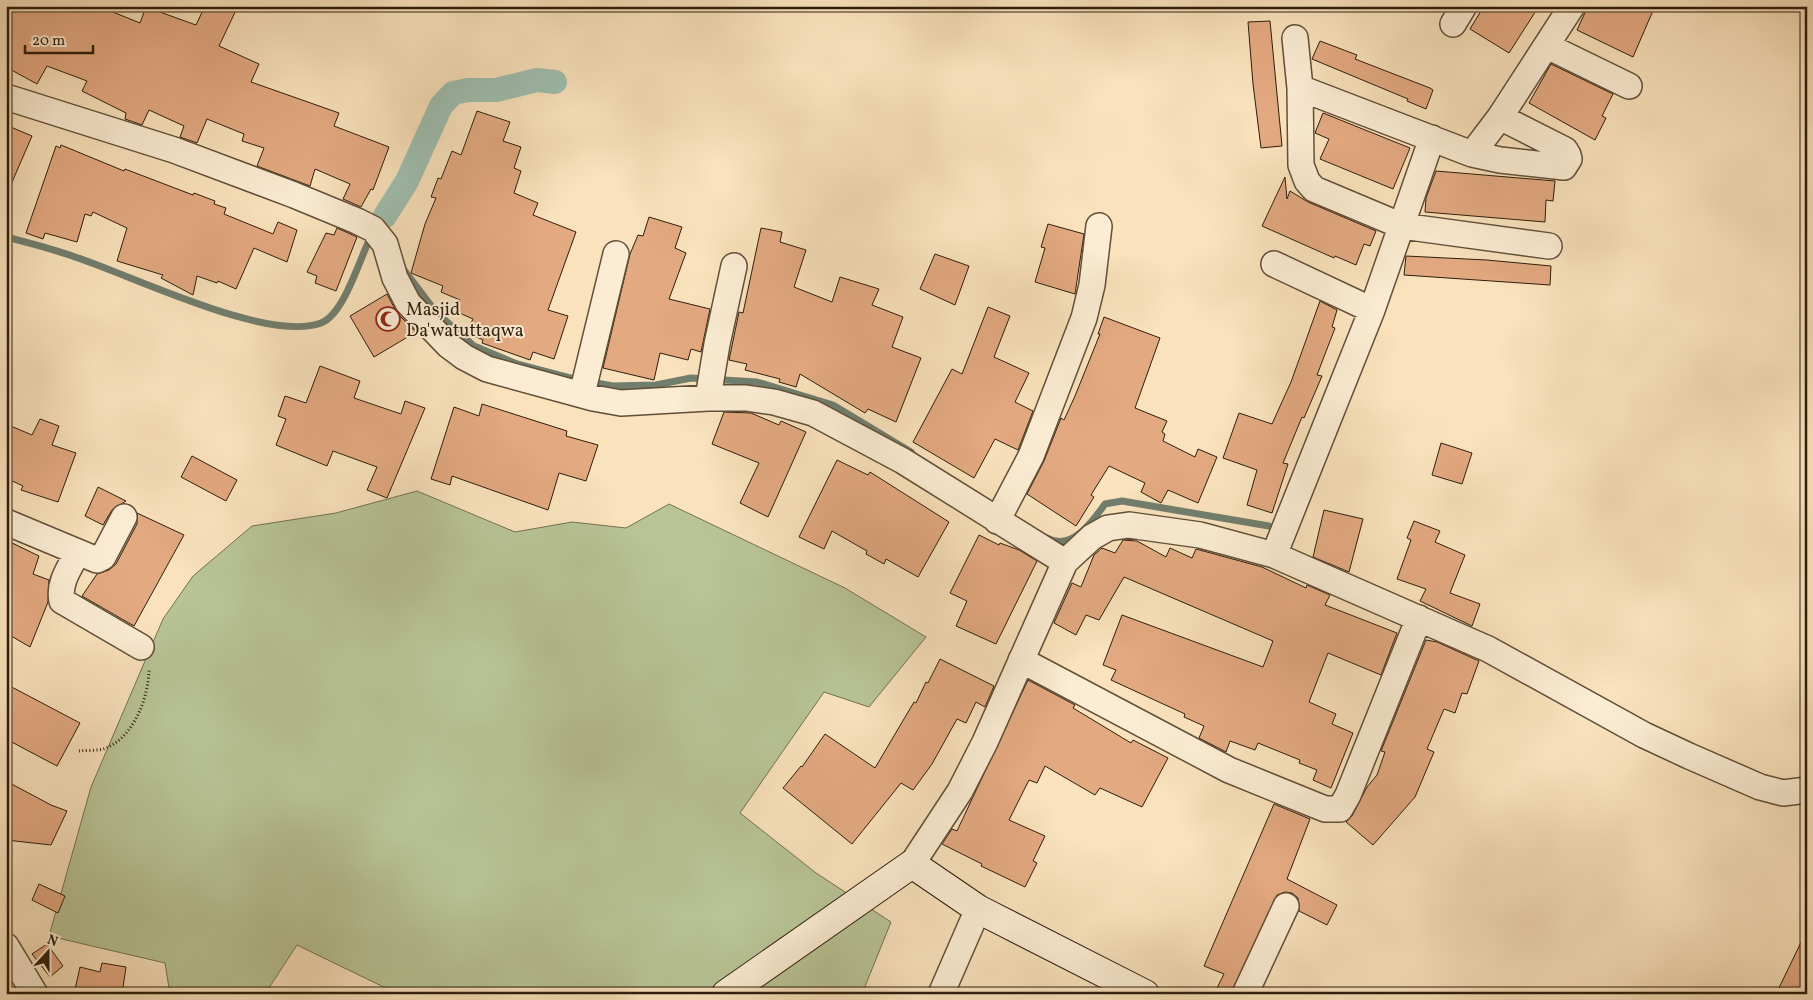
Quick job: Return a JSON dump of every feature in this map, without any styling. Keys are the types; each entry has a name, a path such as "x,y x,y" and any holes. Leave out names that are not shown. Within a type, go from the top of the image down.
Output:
{"main road":[{"path":"726,994 912,864 978,909 1145,994"}],"street":[{"path":"1472,154 1500,117 1572,6"},
{"path":"1295,38 1300,88 1301,165 1307,181 1314,189 1402,226 1549,246"},
{"path":"1547,46 1629,86"},
{"path":"1300,88 1472,154 1500,160 1564,167 1567,164 1568,155 1565,150 1500,117"},
{"path":"6,97 174,150 357,221 373,230 385,244 395,278 408,303 448,345 464,357 487,369 622,403 708,398 774,402 813,413 903,461 1066,562"},
{"path":"1274,555 1372,310 1432,138"},
{"path":"997,521 1031,456 1084,318 1092,284 1099,226"},
{"path":"582,394 616,254"},
{"path":"1274,264 1372,310"},
{"path":"708,398 717,344 734,266"},
{"path":"6,522 97,560 103,557 124,517"},
{"path":"912,864 960,790 985,742 1066,562 1092,537 1108,528 1129,525 1200,535 1274,555 1488,649 1644,735 1698,760 1760,787 1783,793 1807,790"},
{"path":"78,552 62,582 60,592 62,601 141,647"},
{"path":"1021,660 1230,770 1325,809 1340,809 1348,795 1419,618"},
{"path":"1245,994 1286,906"},
{"path":"941,994 978,909"},
{"path":"6,946 35,994"}],"path":[{"path":"79,750 103,749 122,738 136,716 147,694 149,670 141,647"}],"green space":[{"path":"417,491 515,532 572,522 626,528 669,504 845,588 926,637 869,707 824,692 740,813 816,873 891,922 862,994 398,994 297,945 265,994 170,994 165,963 49,936 91,787 163,619 193,576 252,526 336,513"}],"building":[{"path":"6,6 74,6 89,12 92,6 98,6 140,23 146,7 196,25 205,6 238,6 219,46 259,64 251,82 339,113 334,126 389,147 373,190 371,189 361,207 343,199 350,184 315,169 310,186 257,166 264,148 242,141 244,134 207,119 197,143 180,137 184,126 149,110 142,125 125,119 126,113 82,91 87,81 47,66 37,84 6,67"},
{"path":"1484,6 1539,6 1509,53 1470,29"},
{"path":"1588,6 1655,6 1633,57 1577,30"},
{"path":"1270,21 1282,146 1261,148 1248,22"},
{"path":"1320,41 1357,55 1355,59 1430,88 1433,90 1426,109 1407,101 1408,99 1312,59"},
{"path":"1551,64 1613,94 1602,116 1606,118 1595,140 1529,103"},
{"path":"477,111 510,122 503,141 521,147 514,168 521,171 514,193 538,203 533,215 576,232 548,310 568,316 554,359 533,352 530,360 482,343 483,340 467,332 473,319 455,311 460,300 441,292 443,286 411,273 425,224 436,198 431,197 438,178 441,179 452,151 461,155"},
{"path":"1323,113 1410,148 1393,189 1320,159 1329,139 1315,133"},
{"path":"6,125 32,136 6,196"},
{"path":"61,145 124,171 125,169 193,195 194,193 215,201 214,204 226,208 224,214 273,234 278,222 297,230 287,262 254,248 236,289 218,281 217,283 197,276 193,295 161,278 163,275 117,261 127,228 93,212 91,216 85,214 77,242 45,233 43,239 26,233 56,146 60,148"},
{"path":"1436,171 1555,181 1553,201 1546,200 1545,222 1425,212 1426,198"},
{"path":"1285,177 1287,199 1290,191 1308,202 1376,231 1370,246 1364,244 1356,265 1335,256 1334,258 1262,226"},
{"path":"649,217 682,227 675,248 686,253 669,299 710,309 701,352 691,349 688,360 660,353 654,380 603,368 630,254 638,235 643,236"},
{"path":"1048,224 1084,234 1075,294 1035,282 1045,248 1041,247"},
{"path":"337,228 357,237 336,291 315,283 317,276 307,272 326,233 334,235"},
{"path":"761,228 782,232 780,242 806,250 794,287 832,302 840,277 879,289 872,305 903,317 892,347 921,358 896,422 868,409 865,413 800,374 796,387 779,382 780,379 745,370 747,364 729,360 739,312 743,313"},
{"path":"935,254 969,266 955,305 920,289"},
{"path":"1406,256 1487,260 1551,266 1550,285 1404,275"},
{"path":"387,294 397,313 416,332 374,357 350,316"},
{"path":"1320,301 1337,310 1332,327 1335,328 1317,375 1322,376 1283,463 1288,464 1272,513 1247,505 1257,470 1223,458 1239,413 1272,424 1291,382"},
{"path":"988,307 1010,316 994,357 1029,373 1015,402 1033,411 1018,450 995,439 974,478 913,442 952,369 962,374"},
{"path":"1104,317 1160,338 1135,408 1167,421 1162,432 1165,434 1163,441 1195,457 1198,449 1217,457 1198,503 1168,490 1161,503 1141,492 1145,483 1109,466 1091,495 1094,497 1076,526 1027,494 1044,461 1061,418 1064,420 1075,396 1100,334 1098,334"},
{"path":"320,366 360,381 354,398 401,414 405,401 425,408 387,498 367,490 377,467 333,451 327,466 276,445 286,419 278,416 285,396 306,403"},
{"path":"482,404 567,431 566,436 598,445 586,481 559,473 548,510 452,476 450,485 431,479 454,407 479,416"},
{"path":"724,412 751,413 779,425 781,421 806,432 768,517 740,503 759,463 712,444"},
{"path":"40,419 59,426 52,445 76,453 58,502 21,490 23,486 6,478 6,424 32,435"},
{"path":"1441,443 1472,453 1462,484 1432,475"},
{"path":"192,456 237,480 226,501 181,477"},
{"path":"837,460 868,475 870,472 949,522 918,577 886,559 884,564 866,554 867,551 832,531 824,549 799,537"},
{"path":"98,487 126,501 112,510 103,525 85,516"},
{"path":"1324,510 1363,519 1349,572 1313,557"},
{"path":"137,513 184,535 134,626 82,596 97,574 109,570 116,564 137,524"},
{"path":"1414,521 1440,531 1435,542 1465,555 1450,593 1480,604 1472,626 1420,601 1426,589 1397,579 1411,540 1407,538"},
{"path":"979,535 999,545 1000,543 1019,550 1037,561 996,644 956,626 967,601 950,593"},
{"path":"6,540 39,556 33,574 49,580 48,602 30,647 6,633"},
{"path":"1123,540 1137,541 1166,557 1170,548 1192,558 1196,549 1262,567 1306,588 1307,585 1330,595 1325,605 1397,633 1381,675 1328,653 1309,702 1336,714 1332,724 1353,733 1331,788 1313,780 1317,770 1299,763 1300,760 1258,743 1255,750 1230,741 1226,752 1199,738 1204,726 1184,717 1185,714 1111,680 1116,670 1103,665 1122,615 1263,667 1273,641 1124,577 1099,620 1086,615 1076,635 1054,623 1072,583 1081,587 1094,555 1102,548 1115,553"},
{"path":"1426,640 1437,642 1479,661 1467,694 1462,693 1455,713 1444,709 1427,749 1434,752 1415,797 1373,845 1346,822 1352,816 1367,787 1377,775 1385,752 1381,751"},
{"path":"940,659 994,686 985,707 976,702 966,723 957,719 932,764 913,790 901,783 852,844 783,788 802,767 825,734 875,768 914,702 916,703 926,682 928,683"},
{"path":"1028,680 1075,705 1073,708 1131,743 1133,740 1168,758 1142,807 1100,788 1095,795 1045,766 1037,783 1029,780 1009,820 1045,836 1033,861 1037,863 1025,887 981,866 982,864 942,844 952,829 957,831"},
{"path":"6,684 80,723 57,766 6,739"},
{"path":"6,781 51,805 67,811 51,845 6,840"},
{"path":"1274,804 1310,819 1287,879 1337,905 1327,925 1299,911 1298,898 1292,893 1285,892 1277,895 1231,994 1214,994 1224,974 1204,966"},
{"path":"39,884 65,896 58,913 32,900"},
{"path":"1807,930 1807,983 1801,994 1776,994"},
{"path":"47,944 63,966 50,977 32,954"},
{"path":"102,963 126,967 122,994 74,994 80,967 100,972"}],"waterway":[{"path":"385,216 407,181 441,106 453,93 468,90 496,90 537,80 555,82"},
{"path":"6,237 67,254 234,316 268,324 297,327 321,323 336,310 349,288 368,243"},
{"path":"401,266 436,312 474,346 517,364 574,379 613,386 656,385 691,378 757,382 833,405 911,452"},
{"path":"1047,538 1056,541 1073,538 1088,526 1105,504 1122,501 1269,526"}],"place":[{"name":"Masjid Da'watuttaqwa","path":"388,319"}]}
